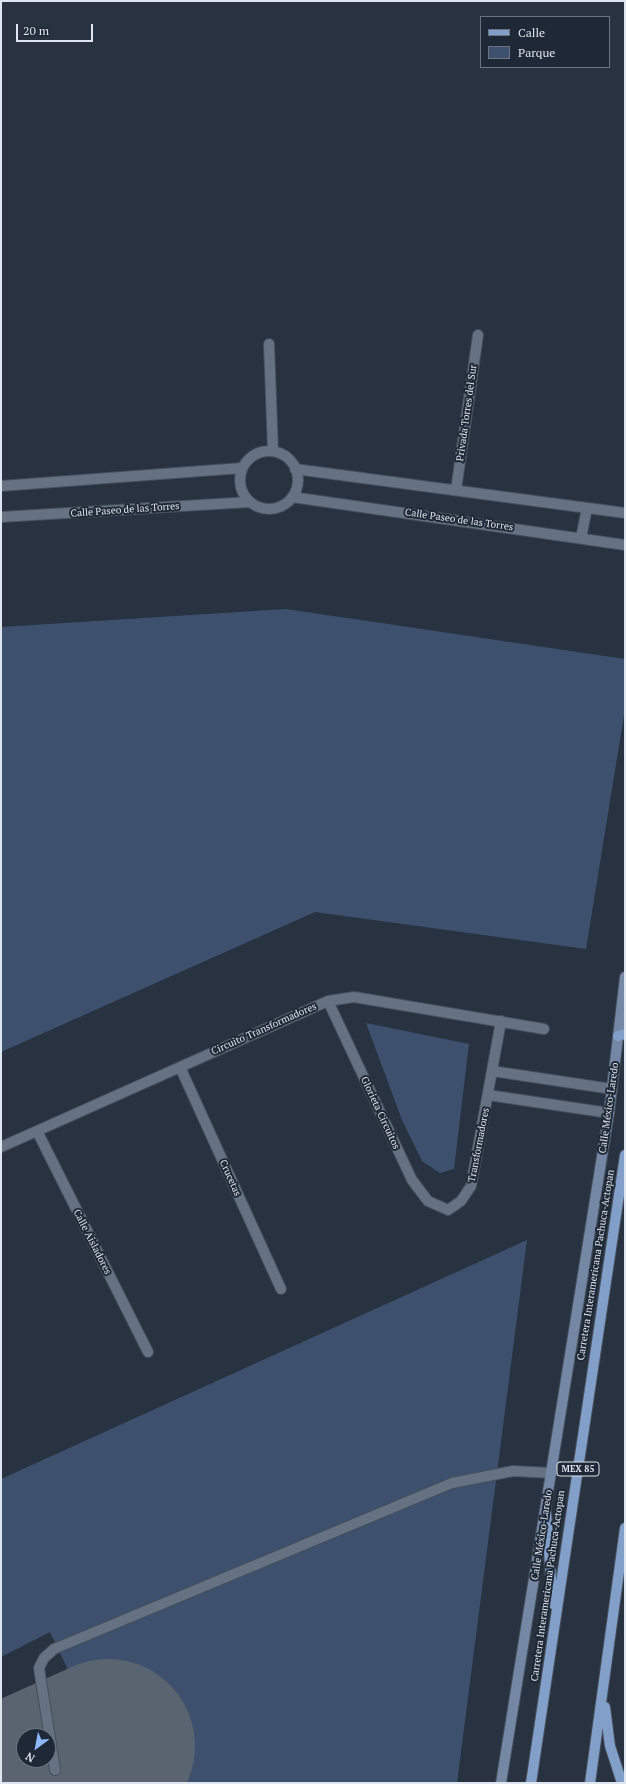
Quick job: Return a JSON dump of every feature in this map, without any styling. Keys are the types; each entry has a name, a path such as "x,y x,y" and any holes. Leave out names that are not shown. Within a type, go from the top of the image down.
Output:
{"main road":[{"name":"Carretera Interamericana Pachuca-Actopan","path":"531,1783 625,1155"},
{"path":"546,1512 555,1622"},
{"path":"590,1783 625,1528"},
{"path":"603,1694 610,1746 622,1783"}],"street":[{"name":"Privada Torres del Sur","path":"456,490 478,335"},
{"path":"269,344 273,451"},
{"path":"264,451 273,451 283,454 290,460 295,468 297,483 292,497 285,504 276,508 267,508 250,502 244,494 240,477 242,468 247,460 254,454 264,451"},
{"path":"1,486 242,468"},
{"path":"295,468 625,513"},
{"name":"Calle Paseo de las Torres","path":"292,497 625,545"},
{"name":"Calle Paseo de las Torres","path":"1,517 250,502"},
{"path":"581,538 587,508"},
{"name":"Calle México-Laredo","path":"500,1783 546,1512 612,1089 622,1035 625,978"},
{"name":"Circuito Transformadores","path":"1,1148 328,1001 354,997 544,1029"},
{"name":"Glorieta Circuitos","path":"328,1001 412,1180 428,1201 448,1210"},
{"name":"Transformadores","path":"448,1210 461,1201 472,1186 501,1021"},
{"name":"Crucetas","path":"180,1067 281,1289"},
{"path":"492,1071 612,1089"},
{"name":"Transformadores","path":"488,1095 609,1113"},
{"name":"Calle Aisladores","path":"37,1132 148,1352"},
{"path":"55,1770 39,1668 44,1658 54,1649 452,1483 513,1471 552,1473"}],"green space":[{"path":"286,609 625,659 625,709 586,949 315,912 1,1052 1,627"},
{"path":"366,1023 469,1044 454,1169 440,1173 422,1161 402,1120"},
{"path":"527,1240 457,1783 122,1783 50,1632 1,1657 1,1479"}],"runway":[{"path":"26,1783 108,1746"}]}
